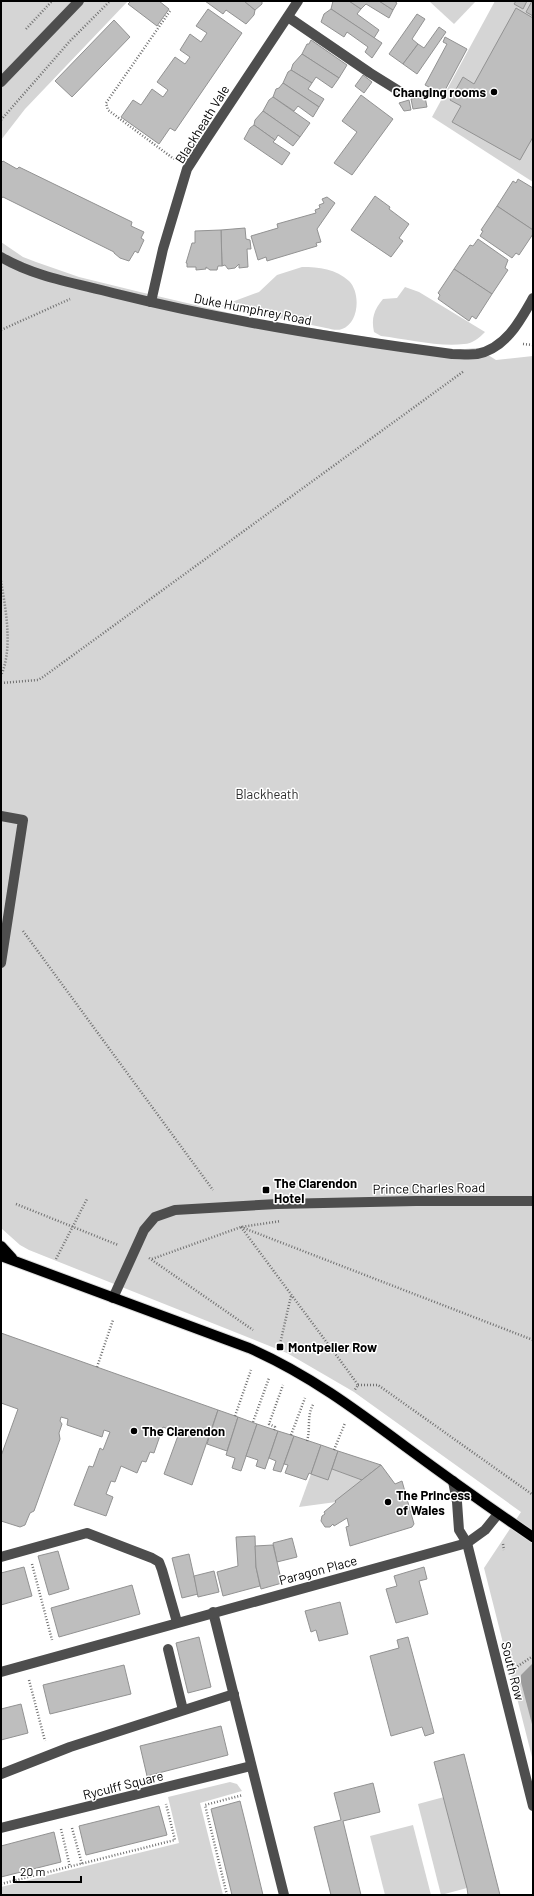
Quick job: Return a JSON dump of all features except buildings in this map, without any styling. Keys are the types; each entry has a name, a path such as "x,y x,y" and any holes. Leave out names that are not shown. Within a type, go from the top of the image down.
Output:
{"main road":[{"path":"1,1246 14,1260"},
{"path":"1,1256 249,1348 302,1373 346,1403 498,1514 533,1537"}],"street":[{"path":"1,82 79,1"},
{"name":"Blackheath Vale","path":"151,302 163,249 189,166 298,1"},
{"path":"288,17 399,91"},
{"name":"Duke Humphrey Road","path":"1,257 19,267 43,275 151,302 261,326 452,354 477,354 503,342 517,326 533,298"},
{"path":"1,816 23,820 1,963"},
{"name":"Prince Charles Road","path":"114,1298 144,1230 155,1217 175,1210 278,1204 416,1201 533,1201"},
{"name":"South Row","path":"453,1481 458,1502 459,1530 467,1543 533,1806"},
{"path":"467,1543 485,1530 498,1514"},
{"path":"1,1557 88,1534 159,1562 177,1622"},
{"name":"Paragon Place","path":"1,1672 57,1655 467,1543"},
{"path":"213,1612 284,1895"},
{"path":"168,1649 183,1710"},
{"path":"1,1774 48,1755 234,1694"},
{"name":"Ryculff Square","path":"1,1828 251,1766"}],"path":[{"path":"23,33 52,1"},
{"path":"1,120 70,41 110,1"},
{"path":"170,11 106,103 108,110 172,158 189,166"},
{"path":"1,330 75,297"},
{"path":"1,683 38,680 43,677 464,371 477,354"},
{"path":"1,581 6,622 7,650 6,663 1,676"},
{"path":"22,930 213,1190"},
{"path":"57,1257 87,1199"},
{"path":"16,1204 72,1228 118,1245"},
{"path":"241,1227 358,1385"},
{"path":"256,1333 152,1259 241,1227 533,1340"},
{"path":"280,1344 291,1295"},
{"path":"97,1367 113,1320"},
{"path":"235,1416 251,1370"},
{"path":"253,1422 269,1378"},
{"path":"274,1430 275,1427 268,1424 283,1385"},
{"path":"354,1392 358,1385"},
{"path":"358,1385 378,1385 533,1495"},
{"path":"291,1435 305,1398"},
{"path":"307,1441 309,1435 310,1413 314,1403"},
{"path":"334,1450 345,1423"},
{"path":"503,1544 504,1550"},
{"path":"28,1550 57,1655"},
{"path":"513,1669 533,1656"},
{"path":"25,1665 48,1755"},
{"path":"1,1884 175,1840 162,1788"},
{"path":"227,1895 205,1804 257,1791"},
{"path":"68,1812 82,1864"},
{"path":"57,1814 70,1867"}],"green space":[{"path":"1,1 128,1 25,109 1,140"},
{"path":"429,1 476,1 454,24"},
{"name":"Changing rooms","path":"495,1 533,1 533,182 432,117"},
{"name":"Blackheath","path":"1,242 23,257 79,277 255,319 453,350 477,348 496,360 533,356 533,1761 484,1568 521,1512 354,1392 287,1353 29,1250 20,1245 1,1228"},
{"path":"302,267 333,271 344,277 353,286 357,300 355,314 348,326 340,330 334,330 221,306 259,292 277,275"},
{"path":"405,287 419,292 485,332 473,342 454,345 433,344 381,336 374,332 373,318 380,303 383,299 397,298"},
{"path":"332,1469 362,1480 336,1502 299,1507 311,1474"},
{"path":"230,1782 237,1784 242,1791 200,1803 223,1895 1,1895 1,1887 179,1843 168,1797"},
{"path":"444,1797 467,1888 441,1895 418,1804"},
{"path":"413,1825 431,1895 385,1895 370,1836"}],"shaded area":[{"path":"533,1663 533,1728 521,1682 521,1675"}],"place":[{"name":"Changing rooms","path":"494,92"},
{"name":"The Clarendon Hotel","path":"266,1190"},
{"name":"Montpelier Row","path":"280,1347"},
{"name":"The Clarendon","path":"134,1431"},
{"name":"The Princess of Wales","path":"388,1502"}]}
